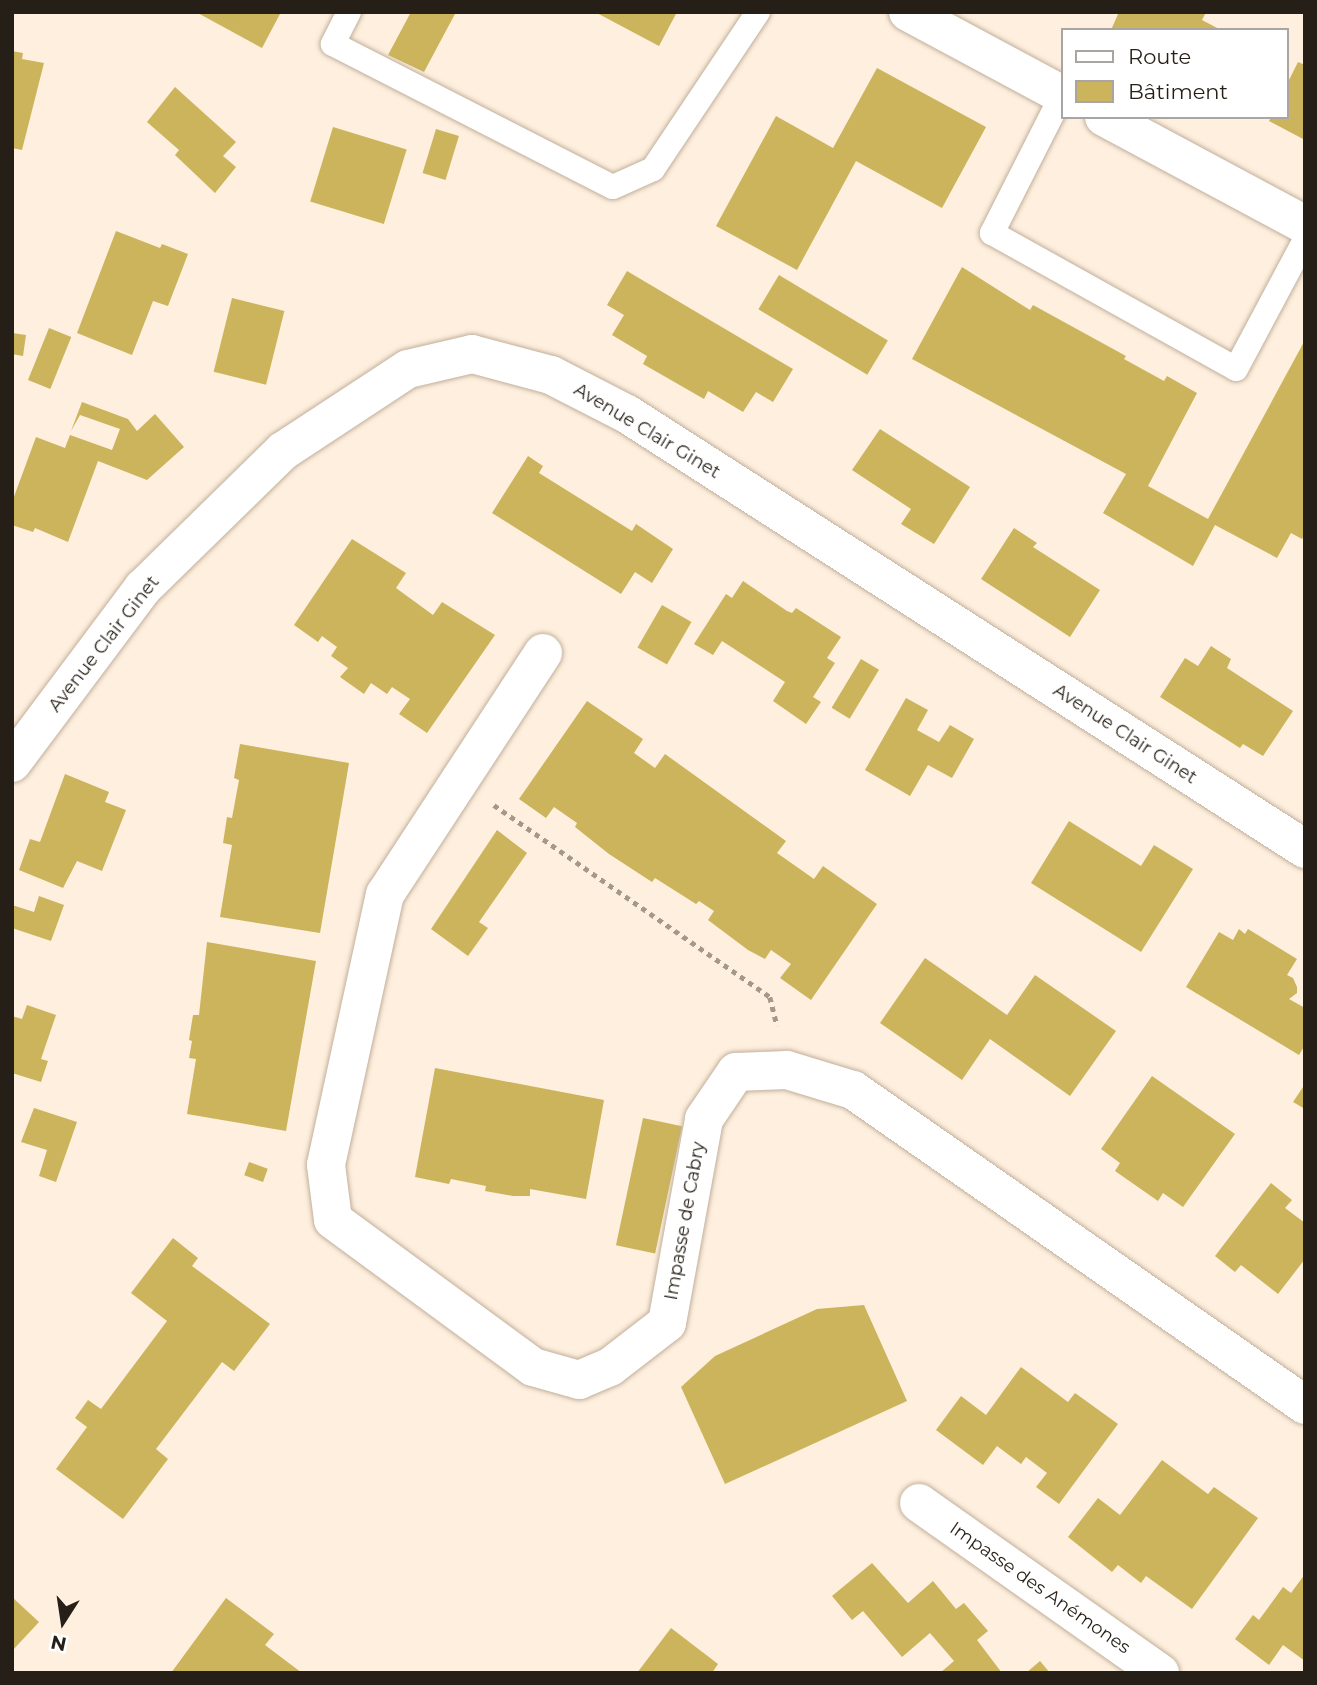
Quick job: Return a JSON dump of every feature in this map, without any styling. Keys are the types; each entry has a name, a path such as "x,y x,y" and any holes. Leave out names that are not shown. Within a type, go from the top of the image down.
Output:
{"street":[{"path":"908,12 1062,94"},
{"path":"1108,119 1305,225"},
{"name":"Avenue Clair Ginet","path":"12,763 143,588 283,451 408,369 472,354 551,375 627,414 1305,849"},
{"name":"Impasse de Cabry","path":"543,653 385,894 326,1165 333,1220 533,1367 579,1380 610,1367 667,1323 704,1119 736,1072 787,1070 853,1090 1305,1405"},
{"name":"Impasse des Anémones","path":"919,1503 1160,1673"}],"lane":[{"path":"349,12 333,44 613,187 653,170 758,12"},
{"path":"1062,97 992,233 1236,369 1305,240"}],"path":[{"path":"458,781 770,997 787,1070"}],"building":[{"path":"196,12 281,12 262,48"},
{"path":"411,12 456,12 424,72 388,55"},
{"path":"595,12 677,12 659,46"},
{"path":"1119,12 1206,12 1202,20 1217,28 1112,28"},
{"path":"12,51 23,53 22,59 44,63 22,150 12,148"},
{"path":"1298,62 1305,65 1305,140 1269,121 1289,119 1289,80"},
{"path":"877,68 986,127 942,208 856,161 797,270 716,226 776,116 833,148"},
{"path":"175,87 236,142 223,156 236,167 215,193 175,155 179,150 147,122"},
{"path":"333,127 407,150 384,224 310,202"},
{"path":"436,129 459,136 446,180 423,173"},
{"path":"116,231 160,248 162,244 188,254 168,306 153,301 132,355 77,333"},
{"path":"962,267 1030,310 1033,305 1126,356 1124,359 1164,381 1167,376 1197,393 1148,486 1208,519 1305,340 1305,534 1302,539 1291,533 1277,558 1215,525 1193,566 1103,513 1126,474 912,359"},
{"path":"627,271 793,369 773,402 756,392 743,412 708,391 704,399 643,364 647,356 612,335 624,315 607,305"},
{"path":"779,275 888,340 867,375 758,309"},
{"path":"232,298 284,311 266,385 214,372"},
{"path":"49,328 71,337 50,389 28,380"},
{"path":"12,333 26,335 23,356 12,354"},
{"path":"82,402 128,419 137,431 155,414 184,447 147,480 98,461 68,542 35,528 33,532 12,525 12,502 36,437 65,448 70,435 112,450 120,429 80,415 71,431"},
{"path":"880,429 970,487 934,544 901,524 911,509 852,470"},
{"path":"528,456 543,466 539,473 632,531 636,524 673,549 652,583 635,572 621,594 492,513"},
{"path":"1014,528 1037,543 1033,547 1100,590 1070,637 981,579"},
{"path":"352,539 406,573 396,588 433,615 442,602 495,635 427,733 399,714 410,699 392,687 387,694 371,683 364,694 340,677 348,668 331,656 337,647 322,636 318,642 294,625"},
{"path":"743,581 787,611 792,613 796,608 841,637 827,658 835,663 813,697 821,702 806,724 773,701 785,682 722,641 713,655 694,644 726,594 732,598"},
{"path":"662,605 691,622 667,664 638,647"},
{"path":"1211,646 1231,659 1227,668 1293,711 1263,756 1243,744 1240,748 1160,697 1185,658 1198,666"},
{"path":"861,659 879,670 850,719 832,708"},
{"path":"906,698 928,710 917,730 939,742 950,725 974,739 952,778 928,765 910,796 865,770"},
{"path":"587,701 643,739 634,753 655,768 665,754 786,841 777,853 814,879 823,866 877,904 811,1000 780,978 791,964 771,950 765,959 748,950 708,920 714,911 699,901 696,904 655,878 652,882 609,854 575,827 577,823 554,807 546,818 519,799"},
{"path":"240,744 349,763 320,933 220,917 232,845 223,843 227,817 232,818 239,780 234,778"},
{"path":"65,774 109,792 105,802 126,810 102,871 77,861 63,888 19,870 30,839 40,842"},
{"path":"1069,821 1141,866 1154,845 1193,869 1141,952 1031,883"},
{"path":"497,830 527,853 479,922 488,928 468,956 431,929"},
{"path":"39,896 64,905 51,941 12,928 12,905 34,912"},
{"path":"1239,929 1245,934 1248,929 1297,959 1287,975 1293,978 1297,987 1297,993 1289,999 1305,1008 1305,1045 1299,1055 1186,987 1219,932 1233,940"},
{"path":"207,942 316,961 286,1131 187,1114 196,1059 189,1058 192,1041 189,1040 193,1015 199,1015"},
{"path":"925,958 1007,1015 1035,975 1116,1031 1070,1096 990,1039 962,1080 880,1023"},
{"path":"27,1005 56,1015 41,1059 48,1061 41,1082 12,1073 12,1016 22,1019"},
{"path":"435,1068 604,1100 586,1199 530,1189 530,1196 513,1196 485,1191 486,1186 451,1179 449,1184 415,1177"},
{"path":"1152,1076 1235,1134 1183,1207 1163,1193 1158,1201 1115,1171 1120,1163 1101,1149"},
{"path":"1305,1084 1305,1109 1293,1102"},
{"path":"34,1108 77,1122 56,1182 39,1176 47,1150 21,1142"},
{"path":"643,1118 682,1126 655,1253 616,1245"},
{"path":"249,1162 268,1169 263,1182 244,1175"},
{"path":"1271,1183 1292,1200 1285,1208 1305,1223 1305,1259 1278,1294 1241,1265 1235,1272 1215,1256"},
{"path":"173,1238 198,1258 192,1266 270,1324 234,1371 222,1362 156,1449 168,1459 123,1519 56,1469 87,1427 75,1418 88,1400 101,1409 167,1321 131,1293"},
{"path":"864,1305 907,1401 725,1484 681,1387 715,1356 817,1309"},
{"path":"1021,1367 1068,1402 1075,1393 1118,1424 1059,1504 1036,1487 1047,1473 1026,1457 1021,1464 997,1446 983,1465 936,1430 961,1396 986,1415"},
{"path":"1162,1460 1208,1494 1214,1487 1258,1518 1192,1609 1146,1576 1141,1583 1118,1565 1112,1572 1068,1537 1098,1498 1120,1515"},
{"path":"872,1563 908,1603 933,1581 956,1609 964,1603 988,1631 977,1640 1002,1673 940,1673 954,1661 930,1633 902,1657 863,1611 852,1620 832,1596"},
{"path":"1305,1574 1305,1661 1283,1645 1269,1665 1235,1639 1253,1615 1259,1620 1283,1587 1291,1593"},
{"path":"12,1597 39,1622 12,1651"},
{"path":"226,1598 274,1634 265,1645 302,1673 171,1673"},
{"path":"671,1628 718,1664 712,1673 637,1673"},
{"path":"1040,1661 1050,1673 1026,1673"}]}
